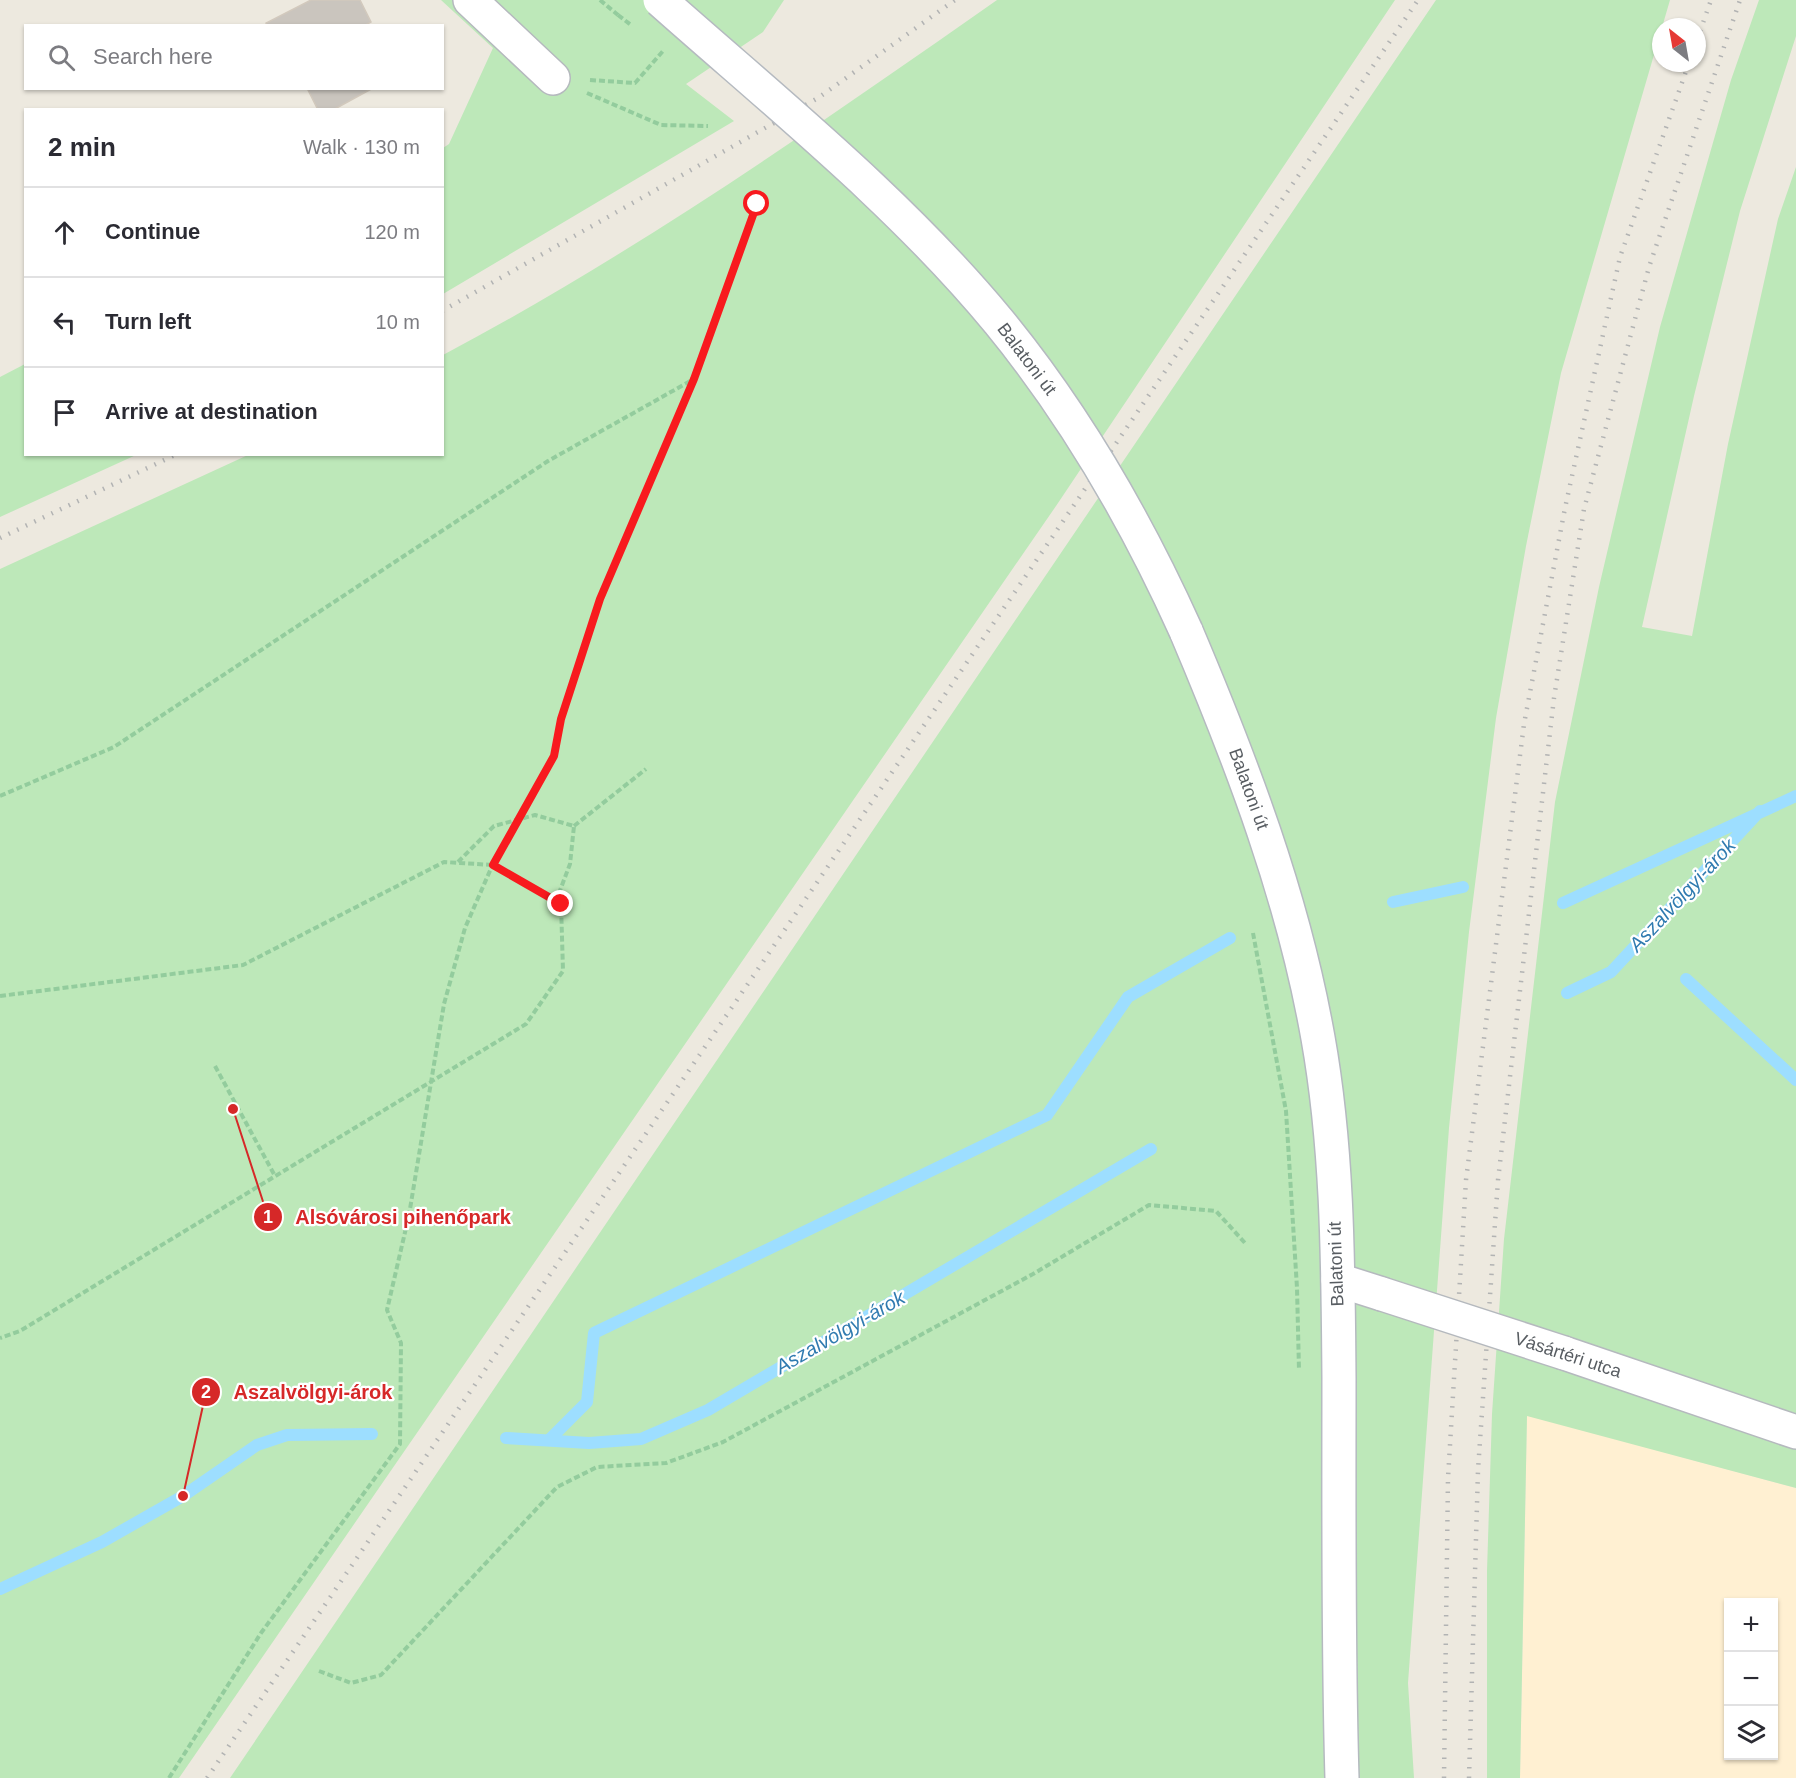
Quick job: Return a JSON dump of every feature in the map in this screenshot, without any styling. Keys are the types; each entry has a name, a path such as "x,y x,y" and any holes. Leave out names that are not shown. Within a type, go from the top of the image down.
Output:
{"main road":[{"path":"470,0 553,78"},
{"name":"Balatoni út","path":"660,0 909,224 998,321 1086,441 1155,563 1244,771 1266,834 1307,980 1328,1104 1338,1281 1342,1778"},
{"name":"Vásártéri utca","path":"1338,1281 1564,1353 1796,1432"}],"path":[{"path":"600,0 636,28"},
{"path":"553,78 635,83 663,49 672,55"},
{"path":"553,78 661,125 708,126"},
{"path":"169,1778 261,1633 400,1444 401,1343 387,1310 409,1215 429,1083 444,1004 465,928 493,865 554,756 561,719 600,599 694,379 757,204"},
{"path":"0,796 114,747 548,461 694,379"},
{"path":"556,901 570,864 574,826 646,769"},
{"path":"457,863 494,826 535,815 574,826"},
{"path":"0,996 243,965 444,862 493,865 561,904 563,971 526,1024 20,1331 0,1338"},
{"path":"1252,927 1286,1111 1297,1288 1299,1381"},
{"path":"215,1066 275,1176"},
{"path":"319,1671 351,1683 381,1675 557,1487 597,1467 666,1463 723,1442 1034,1274 1149,1205 1216,1211 1245,1243"}],"shaded area":[{"path":"1527,1415 1796,1488 1796,1778 1520,1778"}],"green space":[{"path":"441,0 784,0 763,32 686,84 734,121 444,293 444,147 449,144 493,48"},
{"path":"997,0 1395,0 1056,506 179,1778 0,1778 0,569 246,456 444,456 444,354 586,274 656,231 862,94"},
{"path":"1436,0 1670,0 1665,18 1652,18 1652,62 1561,373 1526,546 1496,718 1469,932 1449,1128 1408,1683 1414,1778 230,1778"},
{"path":"1759,0 1796,0 1796,36 1740,211 1694,396 1642,627 1692,636 1728,444 1778,219 1796,167 1796,1488 1527,1416 1520,1778 1487,1778 1487,1571 1492,1414 1504,1239 1555,802 1599,587 1660,327 1731,80"},
{"path":"24,365 24,456 134,456 0,517 0,377"}],"building":[{"path":"311,0 360,0 371,22 368,24 266,23"},
{"path":"308,90 369,90 337,108 317,108"}],"waterway":[{"path":"1563,903 1796,796"},
{"name":"Aszalvölgyi-árok","path":"1567,993 1611,972 1760,811"},
{"path":"1393,902 1463,887"},
{"path":"549,1440 587,1402 594,1333 1047,1115 1128,997 1230,938"},
{"path":"1686,979 1796,1080"},
{"name":"Aszalvölgyi-árok","path":"506,1438 589,1443 641,1439 708,1410 1151,1149"},
{"name":"Aszalvölgyi-árok","path":"0,1589 102,1542 183,1496 257,1445 287,1435 372,1434"}],"railway":[{"path":"444,310 818,98 955,0"},
{"path":"207,1778 1418,0"},
{"path":"1705,18 1711,0"},
{"path":"1469,1778 1478,1470 1498,1180 1554,698 1584,509 1649,267 1740,0"},
{"path":"1444,1778 1448,1478 1466,1180 1524,724 1565,508 1620,257 1686,72"},
{"path":"0,538 173,456"}],"place":[{"name":"Alsóvárosi pihenőpark","path":"233,1109"},
{"name":"Aszalvölgyi-árok","path":"183,1496"}],"route":[{"path":"561,904 493,865 554,756 561,719 600,599 694,379 757,204"}]}
